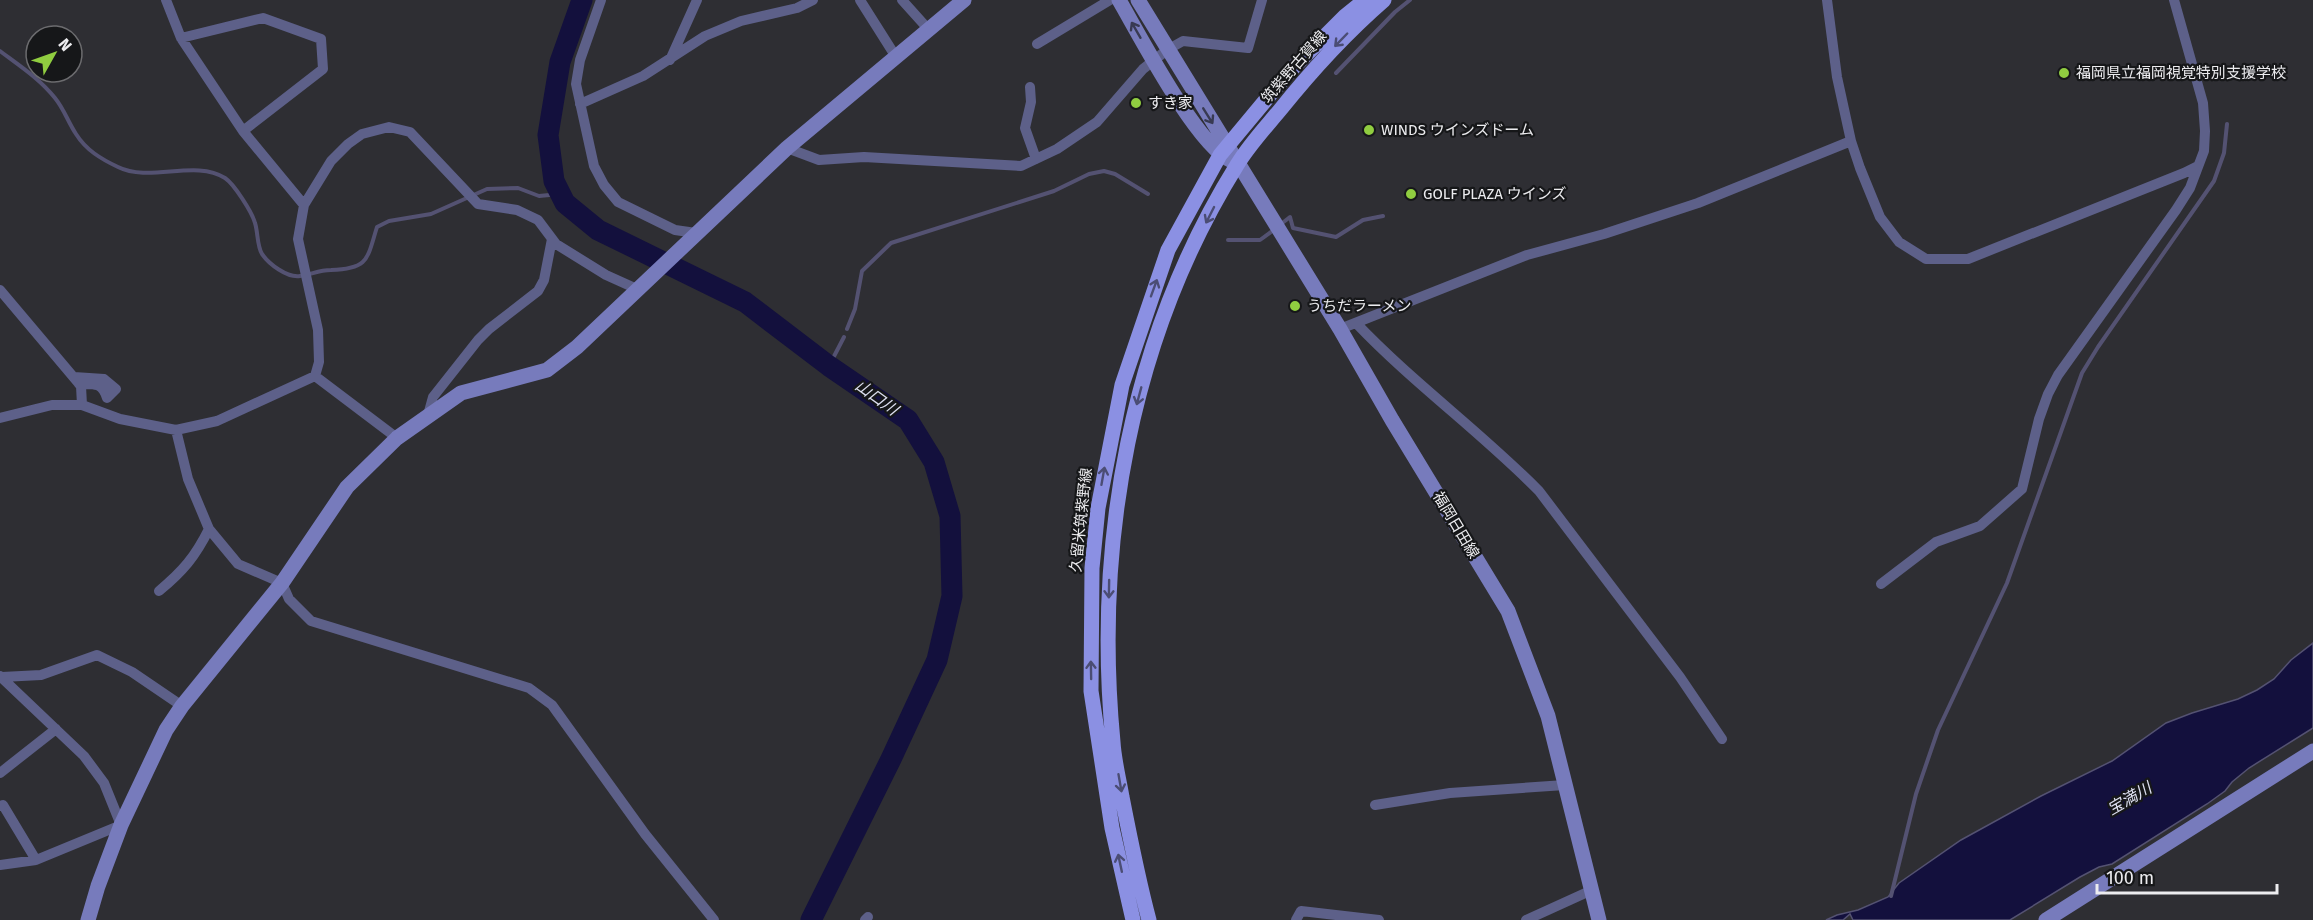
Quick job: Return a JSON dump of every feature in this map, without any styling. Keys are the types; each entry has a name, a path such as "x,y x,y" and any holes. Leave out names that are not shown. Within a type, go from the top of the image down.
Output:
{"main road":[{"name":"筑紫野古賀線","path":"1223,151 1289,72 1345,16 1365,0"},
{"name":"筑紫野古賀線","path":"1238,164 1321,62 1358,22 1384,0"},
{"name":"久留米筑紫野線","path":"1133,920 1112,828 1091,691 1092,568 1098,508 1122,385 1150,299 1168,250 1223,151"},
{"path":"1149,920 1127,823 1113,746 1109,690 1109,640 1110,572 1114,538 1127,440 1156,339 1186,263 1238,164"}],"street":[{"path":"166,0 181,38 243,131 304,205"},
{"path":"601,0 580,60 576,84 594,166 604,185 618,202 692,236"},
{"path":"670,60 697,0"},
{"path":"580,104 643,76 705,36 741,21 797,8 813,0"},
{"path":"860,0 896,57"},
{"path":"902,0 929,30"},
{"path":"88,920 121,825 166,730 182,706 282,583 347,487 398,438 461,393 548,370 577,347 788,147 964,0"},
{"path":"1037,44 1110,0"},
{"name":"福岡日田線","path":"1119,0 1201,135 1238,164 1340,329 1392,420 1508,611 1548,716 1599,920"},
{"name":"福岡日田線","path":"1138,0 1223,151"},
{"path":"788,147 819,160 864,158 1021,166 1057,149 1097,122 1143,69 1167,50 1183,41 1248,48 1263,0"},
{"path":"1827,0 1837,77 1851,141 1880,217 1899,242 1926,259 1968,259 2198,166"},
{"path":"1881,584 1936,542 1980,526 2022,489 2039,419 2053,384 2190,188 2204,151 2203,103 2174,0"},
{"path":"181,38 263,18 321,39 323,69 243,131"},
{"path":"1030,87 1031,102 1025,128 1036,159"},
{"path":"0,418 52,405 82,405 120,418 176,430 217,421 315,376 319,362 318,330 298,239 304,205 331,161 348,144 362,134 390,127 410,132 478,204 517,210 538,220 556,244 606,275 641,286"},
{"path":"1340,329 1527,255 1604,234 1698,203 1851,141"},
{"path":"428,415 433,397 478,340 538,291 544,280 552,239"},
{"path":"0,290 81,386 82,405"},
{"path":"1356,323 1390,359 1539,491 1680,677 1722,739"},
{"path":"315,376 398,438"},
{"path":"176,430 188,479 209,529 238,564 282,583 290,599 311,621 529,688 552,705 645,834 714,920"},
{"path":"159,591 183,571 196,554 209,529"},
{"path":"1,677 41,675 97,655 132,672 182,706"},
{"path":"1,677 84,756 104,783 121,825"},
{"path":"0,773 56,729"},
{"path":"2046,920 2313,751"},
{"path":"1375,805 1450,793 1565,785"},
{"path":"0,806 3,805 36,860"},
{"path":"0,865 36,860 121,825"},
{"path":"1526,920 1592,890"},
{"path":"1296,920 1301,911 1379,920"}],"water":[{"name":"宝満川","path":"2313,643 2313,728 2249,768 2225,791 2207,804 2112,864 2099,867 2080,877 2010,920 1853,920 1850,914 1843,920 1826,920 1888,897 1899,883 1961,840 2041,796 2112,761 2166,723 2238,699 2257,690 2274,679 2291,660"}],"waterway":[{"name":"山口川","path":"582,0 560,62 548,135 554,181 565,203 598,230 745,302 829,366 908,420 934,462 950,516 952,596 937,660 811,920"},
{"path":"1336,73 1395,12 1410,0"},
{"path":"0,51 49,91 80,140 94,154 106,161 131,171 144,173 200,171 213,173 229,181 238,192 255,223 262,254 274,266 290,275 300,276 360,264 368,254 377,227 389,221 431,214 487,189 518,188 539,196 560,194"},
{"path":"1891,896 1916,794 1938,730 2007,583 2082,373 2214,181 2224,153 2227,124"},
{"path":"847,329 855,309 862,271 891,243 1054,191 1089,174 1104,171 1115,174 1148,194"},
{"path":"1281,224 1290,217 1293,228 1336,237 1363,220 1383,216"},
{"path":"1228,240 1260,240 1275,229"},
{"path":"829,366 844,337"}],"place":[{"name":"福岡県立福岡視覚特別支援学校","path":"2064,73"},
{"name":"すき家","path":"1136,103"},
{"name":"WINDS ウインズドーム","path":"1369,130"},
{"name":"GOLF PLAZA ウインズ","path":"1411,194"},
{"name":"うちだラーメン","path":"1295,306"}]}
